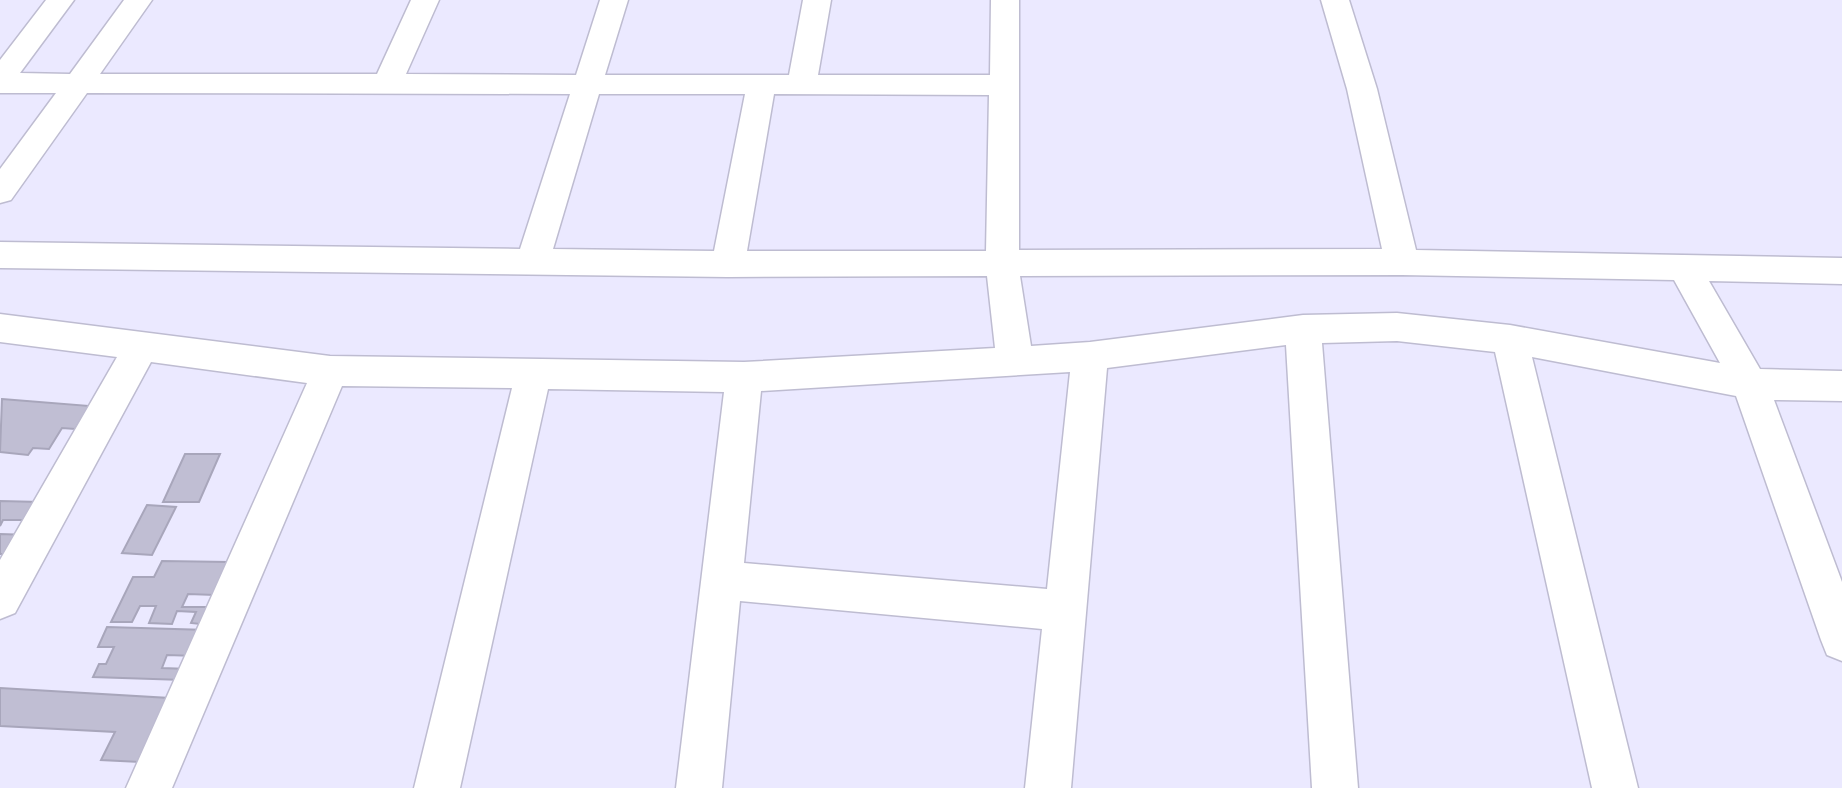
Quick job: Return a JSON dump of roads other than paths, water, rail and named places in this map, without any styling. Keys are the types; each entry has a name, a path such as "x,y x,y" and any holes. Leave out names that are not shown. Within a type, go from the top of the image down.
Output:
{"street":[{"path":"0,81 60,0"},
{"path":"0,192 138,0"},
{"path":"387,84 425,0"},
{"path":"532,262 614,0"},
{"path":"802,85 817,0"},
{"path":"1005,0 1002,264 1016,362"},
{"path":"1335,0 1362,89 1402,262"},
{"path":"0,81 1004,85"},
{"path":"728,264 761,85"},
{"path":"0,256 728,264 1402,262 1842,271"},
{"path":"1684,268 1750,384 1842,640"},
{"path":"0,328 330,371 744,377 1016,362 1090,356 1303,329 1397,327 1510,339 1750,384 1842,386"},
{"path":"1303,329 1335,788"},
{"path":"1510,339 1615,788"},
{"path":"0,599 142,346"},
{"path":"1048,788 1090,356"},
{"path":"149,788 330,371"},
{"path":"436,788 534,372"},
{"path":"699,788 744,377"},
{"path":"721,580 1065,611"}]}
